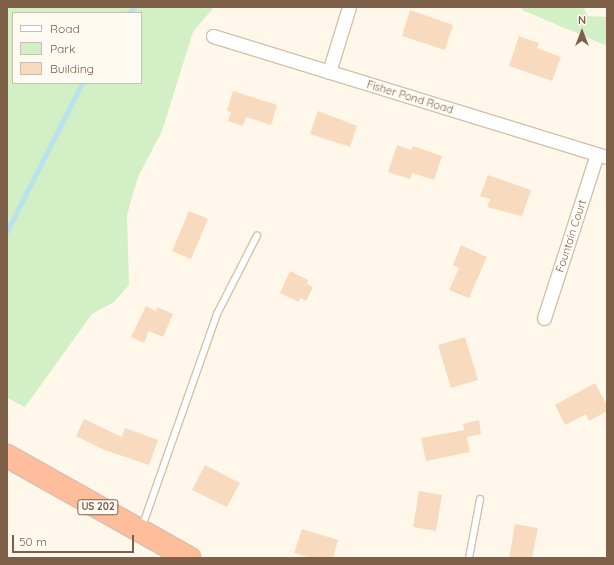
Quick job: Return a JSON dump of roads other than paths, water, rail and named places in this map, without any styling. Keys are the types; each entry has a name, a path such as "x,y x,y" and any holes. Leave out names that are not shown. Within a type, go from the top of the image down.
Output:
{"highway":[{"name":"US 202","path":"7,456 189,558"}],"street":[{"path":"330,72 349,7"},
{"name":"Fisher Pond Road","path":"213,36 602,155"},
{"name":"Fountain Court","path":"544,318 602,155"}],"lane":[{"path":"141,530 217,314 257,236"},
{"path":"469,558 480,499"}],"waterway":[{"path":"129,12 135,7"},
{"path":"7,231 81,84"}]}
